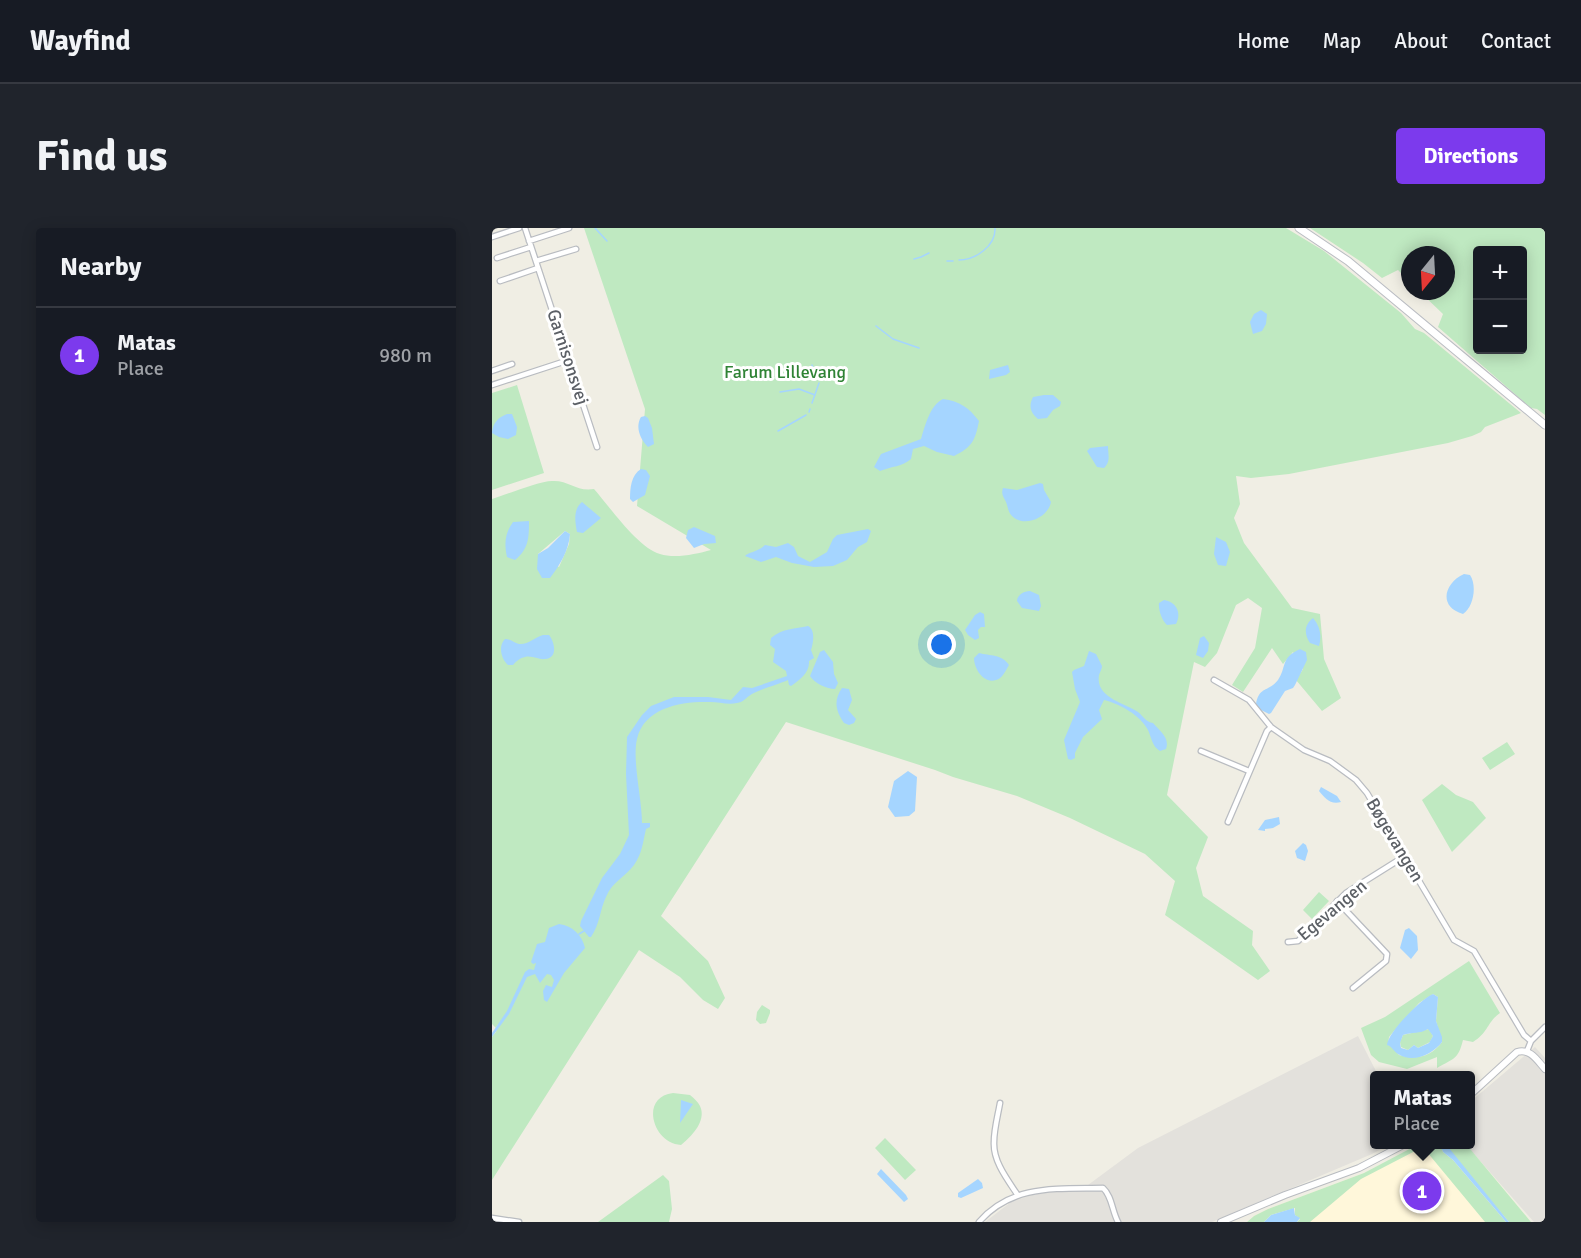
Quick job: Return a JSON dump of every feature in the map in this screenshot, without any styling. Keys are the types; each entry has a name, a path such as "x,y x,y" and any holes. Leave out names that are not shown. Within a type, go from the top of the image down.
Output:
{"main road":[{"path":"1299,228 1348,261 1545,425"}],"street":[{"path":"492,237 519,228"},
{"name":"Garnisonsvej","path":"525,228 597,447"},
{"path":"529,241 569,228"},
{"path":"497,258 531,247"},
{"path":"536,261 576,249"},
{"path":"500,281 538,268"},
{"path":"492,385 569,360"},
{"path":"492,371 512,364"},
{"name":"Bøgevangen","path":"1214,680 1249,700 1271,727 1304,750 1330,761 1356,780 1367,793 1454,940 1474,951 1524,1035 1531,1041"},
{"path":"1228,822 1249,771 1271,727"},
{"path":"1201,751 1249,771"},
{"name":"Egevangen","path":"1288,942 1298,941 1346,893 1404,856"},
{"path":"1337,901 1388,954 1386,961 1353,988"},
{"path":"1527,1052 1531,1041 1545,1027"},
{"path":"1475,1090 1517,1052 1532,1054 1545,1069"},
{"path":"1000,1103 994,1142 995,1151 1003,1172 1017,1194"},
{"path":"1221,1222 1238,1219 1364,1166 1396,1149"},
{"path":"979,1222 995,1206 1017,1194 1041,1189 1103,1188 1108,1192 1113,1213 1118,1222"},
{"path":"492,1218 519,1222"}],"shaded area":[{"path":"1358,1036 1376,1071 1370,1071 1370,1149 1381,1149 1212,1222 985,1222 1011,1202 1032,1195 1088,1185 1138,1148"},
{"path":"1535,1047 1545,1058 1545,1222 1534,1222 1470,1149 1475,1149 1475,1098"},
{"path":"1410,1149 1470,1149 1531,1222 1247,1222 1268,1209 1364,1173"}],"green space":[{"name":"Farum Lillevang","path":"584,228 1286,228 1324,251 1401,313 1415,329 1424,333 1521,413 1485,427 1481,432 1472,436 1448,443 1289,474 1251,478 1236,476 1240,504 1234,518 1244,543 1292,608 1320,614 1324,659 1341,698 1322,711 1296,680 1303,669 1293,652 1283,664 1272,648 1243,692 1232,685 1255,648 1262,608 1248,598 1236,605 1217,653 1205,667 1194,662 1167,795 1208,837 1196,868 1203,896 1253,931 1252,945 1270,971 1258,980 1165,915 1175,881 1145,854 1070,818 1017,796 786,722 661,916 708,961 725,998 718,1009 703,1000 680,977 639,950 492,1180 492,1037 498,1024 496,1028 492,1024 492,499 552,481 563,482 582,489 594,489 633,535 651,550 660,554 679,556 711,550 637,506 645,409","holes":["565,531 570,534 569,544 559,567 538,554"]},
{"path":"1310,228 1545,228 1545,415 1531,408 1438,327 1443,314 1428,300 1455,300 1455,246 1401,246 1401,273 1398,270 1382,278"},
{"path":"517,385 544,473 492,490 492,393"},
{"path":"1507,742 1515,754 1490,770 1482,758"},
{"path":"1442,784 1456,795 1473,802 1486,818 1452,852 1422,800"},
{"path":"1319,892 1329,901 1312,919 1303,910"},
{"path":"1469,961 1500,1013 1478,1038 1473,1042 1463,1040 1457,1055 1437,1068 1437,1057 1407,1069 1379,1062 1371,1055 1361,1028 1385,1017","holes":["1433,994 1438,997 1436,1021 1442,1042 1433,1051 1423,1056 1399,1055 1392,1046 1388,1045 1389,1037 1419,1003"]},
{"path":"762,1005 770,1010 770,1013 766,1023 760,1024 756,1020 757,1012"},
{"path":"1429,1029 1433,1036 1430,1042 1418,1048 1414,1045 1408,1050 1401,1047 1400,1042 1403,1035"},
{"path":"673,1093 690,1095 698,1103 702,1112 697,1128 681,1145 671,1143 663,1137 654,1120 653,1111 656,1103 662,1096"},
{"path":"885,1138 916,1170 905,1180 875,1148"},
{"path":"1409,1149 1442,1149 1506,1222 1485,1222 1427,1152 1417,1150 1361,1179 1310,1222 1297,1222 1300,1219 1295,1215 1295,1208 1271,1215 1264,1222 1247,1222 1268,1209 1364,1173"},
{"path":"1447,1149 1470,1149 1531,1222 1509,1222"},
{"path":"663,1175 669,1181 672,1209 669,1222 598,1222"}],"water":[{"path":"1261,310 1267,314 1266,324 1262,331 1253,334 1250,322 1254,314"},
{"path":"1008,365 1010,372 1006,375 989,379 990,370"},
{"path":"1053,395 1061,402 1060,406 1053,410 1047,418 1038,419 1031,409 1031,401 1033,397"},
{"path":"943,399 964,406 979,421 976,434 965,450 954,456 924,446 913,449 911,459 904,464 880,471 874,467 881,454 921,439 931,411"},
{"path":"507,414 512,414 517,427 516,435 508,439 492,433 496,421"},
{"path":"645,416 652,428 654,444 648,447 638,429 641,417"},
{"path":"1108,446 1108,463 1104,468 1097,467 1087,451 1090,448"},
{"path":"641,469 646,470 650,476 645,495 633,502 630,499 632,482"},
{"path":"1043,484 1051,502 1049,508 1035,520 1017,520 1009,511 1002,492 1003,488 1017,490"},
{"path":"582,502 601,518 583,533 577,532 575,520 577,508"},
{"path":"529,521 528,537 523,552 515,560 507,557 506,538 510,526 513,522"},
{"path":"694,527 715,536 716,543 694,548 686,538 688,530"},
{"path":"868,529 871,531 867,542 858,547 847,560 833,566 814,567 776,557 761,562 745,556 765,545 776,547 788,543 794,547 798,556 810,562 827,552 837,535"},
{"path":"565,531 570,534 563,557 550,578 542,578 537,569 538,554 548,548"},
{"path":"1216,537 1226,542 1230,552 1226,566 1218,565 1214,554"},
{"path":"1464,574 1470,575 1474,590 1470,606 1463,614 1450,606 1447,595 1452,583"},
{"path":"1030,591 1039,595 1041,606 1039,611 1022,608 1017,601 1021,594"},
{"path":"1164,600 1177,608 1176,624 1167,625 1162,618 1159,603"},
{"path":"980,612 984,614 985,627 978,630 979,638 975,640 965,630 975,615"},
{"path":"1313,618 1320,631 1319,646 1310,643 1306,633 1308,624"},
{"path":"808,626 813,634 811,650 814,658 809,661 804,675 791,686 788,680 757,692 737,703 699,702 666,708 656,713 641,728 637,739 636,768 642,823 650,823 650,827 646,829 637,861 609,892 596,927 589,937 580,926 581,921 602,878 620,854 629,835 627,737 642,715 651,706 674,697 731,700 743,687 752,688 787,676 786,671 773,662 775,649 770,645 771,638 785,631"},
{"path":"543,635 549,635 554,645 552,656 543,659 528,657 520,659 513,665 508,665 502,656 501,649 505,639 522,644"},
{"path":"1204,636 1209,643 1208,651 1203,658 1196,655 1200,638"},
{"path":"1300,649 1306,652 1307,660 1295,685 1285,691 1271,713 1261,710 1256,704 1259,694 1275,684 1289,656"},
{"path":"824,650 833,662 834,674 838,683 835,689 821,685 810,676 820,652"},
{"path":"1089,651 1096,654 1102,666 1099,683 1102,689 1112,699 1138,712 1153,723 1167,741 1166,749 1160,751 1155,747 1148,730 1135,715 1123,707 1104,700 1099,710 1102,719 1083,737 1075,758 1068,759 1064,740 1080,702 1072,672 1084,666"},
{"path":"979,653 999,657 1006,661 1009,665 1000,678 991,681 980,674 974,658"},
{"path":"842,688 849,689 852,700 848,710 856,719 849,725 844,723 837,706 837,697"},
{"path":"908,771 917,777 915,811 909,816 895,817 888,807 894,781"},
{"path":"1321,787 1337,796 1341,802 1334,803 1328,800 1319,791"},
{"path":"1279,817 1280,824 1265,829 1265,831 1258,830 1265,820"},
{"path":"1303,843 1308,851 1305,861 1297,858 1295,851"},
{"path":"559,924 576,932 585,948 564,973 547,1002 544,1000 543,991 546,985 552,987 554,980 551,975 547,974 540,983 535,974 527,977 509,1014 492,1037 492,1033 507,1011 525,972 529,969 534,970 536,963 531,962 537,944 545,942 549,928"},
{"path":"1409,928 1417,936 1418,950 1411,959 1400,948 1405,930"},
{"path":"1433,994 1438,997 1436,1021 1442,1042 1428,1054 1416,1058 1404,1057 1387,1045 1389,1039 1406,1016","holes":["1428,1029 1433,1036 1429,1043 1418,1048 1414,1045 1408,1050 1401,1048 1403,1035"]},
{"path":"681,1100 693,1104 680,1123"},
{"path":"1442,1149 1450,1149 1509,1222 1506,1222 1453,1160"},
{"path":"881,1169 908,1199 904,1202 877,1174"},
{"path":"978,1179 983,1188 961,1198 958,1197 958,1193"},
{"path":"1294,1208 1295,1215 1300,1218 1297,1222 1264,1222 1271,1215"}],"waterway":[{"path":"595,228 607,241"},
{"path":"959,260 972,258 983,251 992,241 995,228"},
{"path":"914,259 929,253"},
{"path":"947,261 953,261"},
{"path":"876,326 893,339 919,348"},
{"path":"812,365 816,375"},
{"path":"812,403 819,383"},
{"path":"780,392 799,389 815,395"},
{"path":"778,431 806,415"},
{"path":"579,934 584,931"}],"place":[{"name":"Matas","path":"1422,1191"}]}
